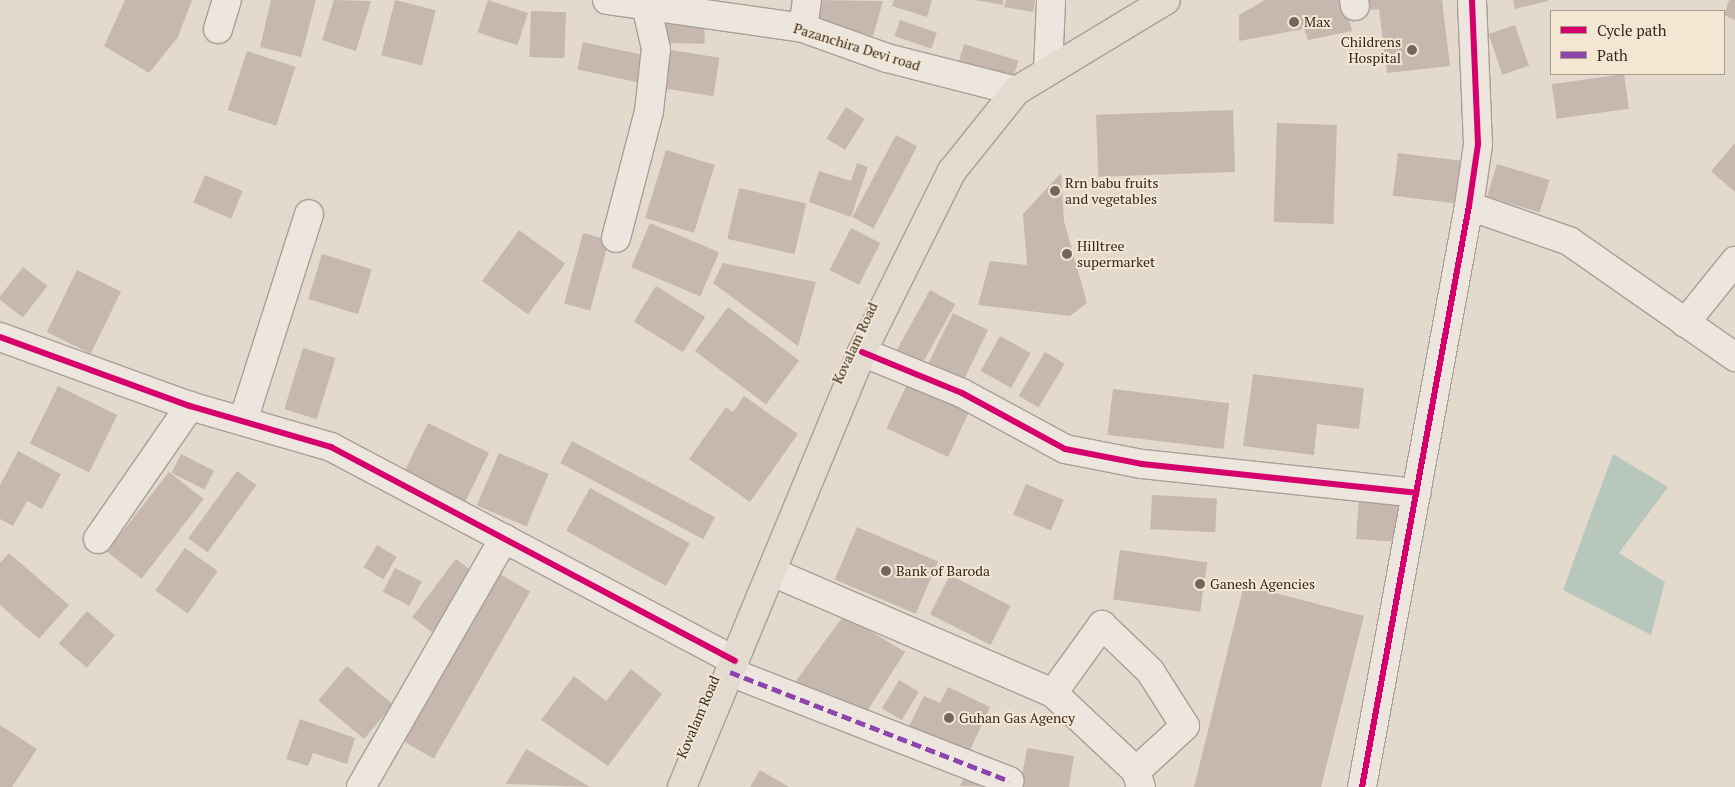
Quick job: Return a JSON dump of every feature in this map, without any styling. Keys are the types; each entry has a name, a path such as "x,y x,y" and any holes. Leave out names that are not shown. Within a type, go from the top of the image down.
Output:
{"main road":[{"name":"Kovalam Road","path":"682,787 862,352 952,171 1016,91 1166,0"}],"street":[{"path":"218,29 227,0"},
{"name":"Pazanchira Devi road","path":"607,0 803,28 887,58 1016,91"},
{"path":"803,28 806,0"},
{"path":"1048,70 1051,0"},
{"path":"1362,787 1469,206 1478,144 1472,0"},
{"path":"616,238 649,111 656,49 646,5"},
{"path":"1469,206 1569,241 1735,357"},
{"path":"243,421 309,214"},
{"path":"1685,323 1735,261"},
{"path":"0,337 190,406 331,447 504,538 732,666 1009,780"},
{"path":"862,352 962,393 1065,449 1142,464 1416,493"},
{"path":"98,539 190,406"},
{"path":"361,787 504,538"},
{"path":"772,572 1053,693 1138,779 1185,726 1150,671 1102,625 1053,693"}],"shaded area":[{"path":"1613,454 1668,487 1619,553 1665,582 1651,635 1563,590"}],"building":[{"path":"125,0 192,0 178,37 149,73 104,46"},
{"path":"271,0 316,0 301,57 260,47"},
{"path":"334,0 371,1 356,51 322,40"},
{"path":"395,0 436,10 422,65 381,55"},
{"path":"488,0 528,13 517,45 477,32"},
{"path":"813,0 883,1 873,36 809,17"},
{"path":"894,0 932,0 927,17 892,6"},
{"path":"975,0 1003,0 1003,5"},
{"path":"1006,0 1035,0 1033,12 1004,7"},
{"name":"Max","path":"1265,0 1344,0 1352,31 1308,40 1304,29 1239,41 1239,15"},
{"name":"Childrens Hospital","path":"1369,0 1442,0 1450,66 1387,73 1379,9 1371,10"},
{"path":"1513,0 1548,0 1548,1 1515,9"},
{"path":"1729,0 1735,0 1735,20 1725,15"},
{"path":"531,11 566,12 564,58 529,57"},
{"path":"661,18 705,19 705,44 661,43"},
{"path":"900,20 937,33 931,49 894,36"},
{"path":"1515,25 1529,66 1503,75 1489,34"},
{"path":"583,42 650,56 644,84 577,69"},
{"path":"964,44 1019,61 1013,80 958,63"},
{"path":"671,50 719,58 713,96 665,89"},
{"path":"247,51 296,67 276,126 228,110"},
{"path":"1624,75 1629,109 1557,119 1552,84"},
{"path":"846,107 865,119 845,150 826,138"},
{"path":"1233,110 1235,172 1098,177 1096,115"},
{"path":"1277,123 1337,125 1334,224 1274,222"},
{"path":"896,135 917,146 874,228 852,217"},
{"path":"1735,143 1735,192 1711,171"},
{"path":"666,150 715,165 694,233 645,218"},
{"path":"1398,153 1462,161 1456,203 1393,196"},
{"path":"857,163 868,167 851,217 809,202 819,171 851,181"},
{"path":"1497,164 1550,180 1540,213 1487,197"},
{"path":"1061,173 1064,221 1087,303 1070,316 978,305 990,261 1027,265 1023,214"},
{"path":"205,175 243,191 231,219 193,203"},
{"path":"739,188 806,204 795,254 727,239"},
{"path":"650,223 719,252 700,296 631,267"},
{"path":"851,228 880,243 859,285 830,270"},
{"path":"519,230 565,264 528,314 482,281"},
{"path":"583,233 609,240 590,311 564,304"},
{"path":"322,254 372,269 358,314 308,299"},
{"path":"723,263 816,282 798,346 713,283"},
{"path":"23,267 47,286 23,318 0,300 0,296"},
{"path":"77,270 121,291 91,353 47,332"},
{"path":"656,286 705,317 683,352 634,322"},
{"path":"930,290 955,304 918,372 892,358"},
{"path":"728,307 799,361 766,404 695,351"},
{"path":"953,313 988,330 961,385 926,368"},
{"path":"1000,336 1031,353 1011,388 981,371"},
{"path":"303,348 336,358 317,419 284,409"},
{"path":"1045,352 1065,364 1038,408 1019,396"},
{"path":"1253,374 1364,388 1359,429 1317,424 1314,455 1243,446"},
{"path":"908,382 970,411 948,457 886,428"},
{"path":"58,386 117,415 89,472 30,444"},
{"path":"1113,389 1229,403 1224,449 1107,435"},
{"path":"744,396 798,434 750,502 689,459 726,407 733,412"},
{"path":"428,423 489,453 464,504 403,474"},
{"path":"572,441 715,517 703,539 560,463"},
{"path":"18,451 61,474 42,509 27,501 13,526 0,519 0,485"},
{"path":"499,453 549,474 526,527 477,505"},
{"path":"181,454 214,471 204,490 171,473"},
{"path":"237,471 256,485 208,552 188,538"},
{"path":"169,472 204,499 141,579 107,552"},
{"path":"1026,484 1064,500 1051,530 1013,514"},
{"path":"590,488 690,543 666,586 566,531"},
{"path":"1152,495 1217,498 1215,532 1150,529"},
{"path":"1359,496 1399,499 1396,542 1356,539"},
{"name":"Bank of Baroda","path":"857,527 938,561 916,614 835,579"},
{"path":"377,545 397,557 383,579 364,567"},
{"path":"185,548 218,571 188,614 155,591"},
{"path":"1120,550 1207,562 1200,612 1113,600"},
{"path":"9,553 69,605 39,639 0,605 0,563"},
{"path":"456,559 480,577 436,635 412,617"},
{"path":"395,568 422,582 409,606 383,592"},
{"path":"493,570 530,591 434,759 396,737"},
{"path":"950,575 1011,606 991,645 930,614"},
{"path":"1244,585 1364,616 1321,787 1194,787"},
{"path":"87,611 115,635 87,668 59,643"},
{"path":"844,615 905,652 864,716 793,685"},
{"path":"347,666 393,705 364,739 318,700"},
{"path":"631,669 662,694 608,766 541,720 574,676 606,701"},
{"path":"899,680 919,692 902,720 882,708"},
{"name":"Guhan Gas Agency","path":"948,687 990,707 967,757 908,728 924,696 940,703"},
{"path":"300,719 355,738 347,764 313,753 308,766 286,759"},
{"path":"0,725 37,749 12,787 0,787"},
{"path":"1027,748 1074,756 1069,787 1020,787"},
{"path":"526,749 590,787 506,784"},
{"path":"969,768 1008,787 960,786"},
{"path":"760,770 789,787 750,787"}],"marked path":[{"path":"730,672 1009,781"}],"cycle path":[{"path":"1362,787 1469,206 1478,144 1472,0"},
{"path":"0,337 190,406 331,447 735,661"},
{"path":"862,352 962,393 1065,449 1142,464 1416,493"}],"place":[{"name":"Max","path":"1294,22"},
{"name":"Childrens Hospital","path":"1412,50"},
{"name":"Rrn babu fruits and vegetables","path":"1055,191"},
{"name":"Hilltree supermarket","path":"1067,254"},
{"name":"Bank of Baroda","path":"886,571"},
{"name":"Ganesh Agencies","path":"1200,584"},
{"name":"Guhan Gas Agency","path":"949,718"}]}
